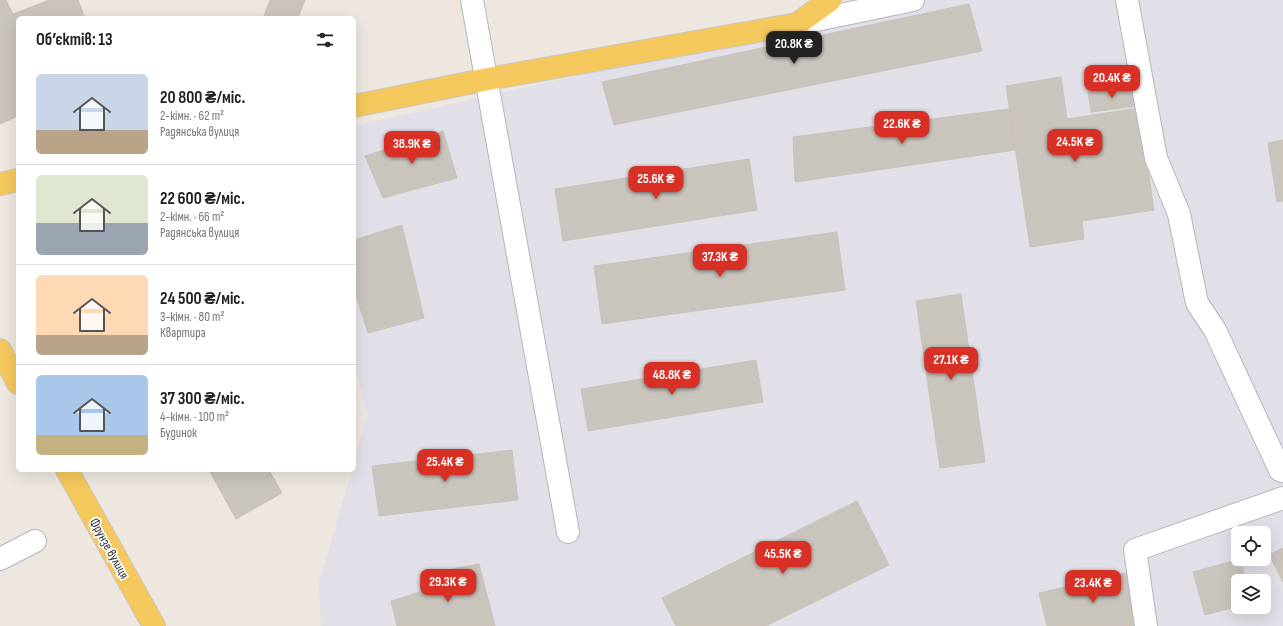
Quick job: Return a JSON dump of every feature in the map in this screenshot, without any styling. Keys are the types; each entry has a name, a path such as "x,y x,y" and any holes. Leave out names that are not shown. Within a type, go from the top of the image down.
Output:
{"main road":[{"path":"356,106 488,79 797,24 830,0"},
{"path":"0,184 16,180"},
{"path":"0,350 16,379"},
{"name":"Фрунзе вулиця","path":"68,472 154,626"}],"street":[{"path":"472,0 488,79 526,303 568,532"},
{"path":"797,24 913,0"},
{"path":"1127,0 1156,158 1179,214 1197,303 1215,330 1280,470 1283,472"},
{"path":"1146,626 1135,550 1283,498"},
{"path":"0,559 35,541"}],"shaded area":[{"path":"911,0 1283,0 1283,626 321,626 319,583 351,472 356,472 356,455 368,414 356,371 356,126"}],"building":[{"path":"0,0 6,0 13,14 49,0 78,0 84,16 16,16 16,117 0,124"},
{"path":"270,0 305,0 299,16 264,16"},
{"path":"969,4 982,51 614,125 602,82"},
{"path":"1061,77 1067,119 1139,108 1154,210 1082,221 1084,239 1030,247 1006,86"},
{"path":"1134,86 1137,106 1091,112 1088,92"},
{"path":"1009,109 1015,150 795,182 793,137"},
{"path":"443,131 457,178 383,198 365,156"},
{"path":"1283,140 1283,201 1277,202 1268,143"},
{"path":"749,159 757,210 563,241 555,189"},
{"path":"402,225 424,318 368,333 356,295 356,239"},
{"path":"837,232 845,290 602,324 594,266"},
{"path":"961,294 985,462 940,468 916,301"},
{"path":"756,360 763,402 588,431 581,389"},
{"path":"512,450 518,500 379,516 372,466"},
{"path":"210,472 270,472 282,493 236,519"},
{"path":"857,501 889,565 766,626 676,626 662,598"},
{"path":"1283,548 1283,582 1271,559 1271,554"},
{"path":"1231,561 1231,566 1242,566 1244,574 1231,574 1231,608 1205,615 1193,572"},
{"path":"479,564 495,626 397,626 391,601 452,582 452,569"},
{"path":"1130,572 1141,624 1131,626 1047,626 1039,593"}]}
